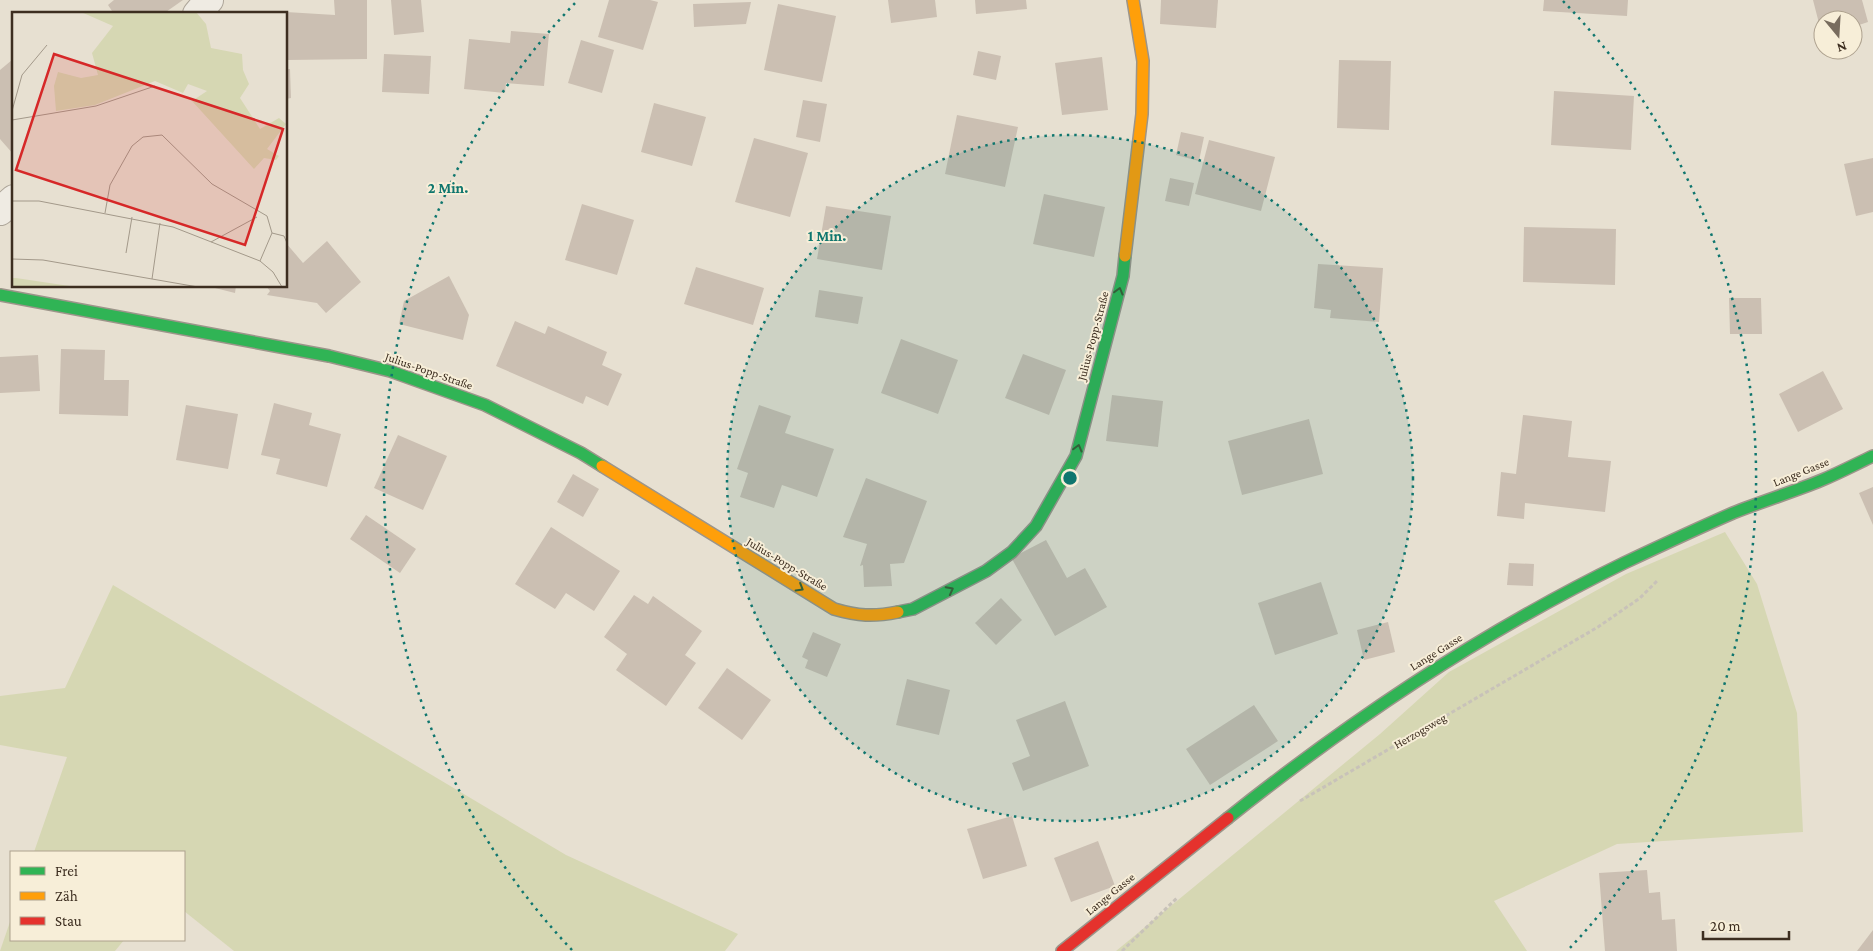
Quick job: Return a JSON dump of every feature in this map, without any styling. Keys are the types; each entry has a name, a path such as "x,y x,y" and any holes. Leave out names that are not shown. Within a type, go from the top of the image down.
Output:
{"street":[{"path":"199,12 209,0"},
{"name":"Julius-Popp-Straße","path":"0,295 329,356 390,371 485,406 581,453 834,609 854,615 878,616 913,609 986,571 1012,552 1036,526 1076,456 1123,276 1142,114 1143,61 1133,0"},
{"path":"0,211 12,201"},
{"name":"Lange Gasse","path":"1062,951 1238,809 1346,730 1437,667 1528,612 1619,566 1723,518 1822,479 1873,456"}],"path":[{"name":"Herzogsweg","path":"1297,802 1598,628 1640,598 1661,578"},
{"path":"1122,951 1178,896"}],"green space":[{"path":"1725,532 1757,584 1797,713 1803,832 1617,844 1494,901 1527,951 1116,951 1380,734 1449,672 1626,574"},
{"path":"113,585 566,855 738,934 725,951 234,951 185,912 185,851 34,851 67,757 0,745 0,696 65,688"},
{"path":"10,922 10,941 123,941 115,951 0,951"}],"building":[{"path":"114,0 183,0 166,12 113,12 108,5"},
{"path":"334,0 367,0 367,59 288,60 288,12 335,15"},
{"path":"391,0 421,0 424,32 394,35"},
{"path":"609,0 650,0 658,2 643,50 598,37"},
{"path":"888,0 935,0 937,17 891,23"},
{"path":"975,0 1026,0 1027,9 976,14"},
{"path":"1161,0 1218,0 1216,28 1160,24"},
{"path":"1544,0 1628,0 1627,16 1543,11"},
{"path":"1813,0 1862,0 1868,22 1863,24 1863,10 1816,10"},
{"path":"751,2 746,24 694,27 693,4"},
{"path":"778,4 836,16 822,82 764,70"},
{"path":"511,31 549,34 544,86 506,83 505,93 464,89 469,39 510,43"},
{"path":"581,40 614,50 602,93 568,83"},
{"path":"978,51 1001,56 996,80 973,75"},
{"path":"384,54 431,56 429,94 382,92"},
{"path":"1102,57 1108,110 1062,115 1055,63"},
{"path":"12,60 12,153 0,139 0,70"},
{"path":"1339,60 1391,61 1389,130 1337,128"},
{"path":"288,69 290,69 291,98 288,99"},
{"path":"1554,91 1634,96 1631,150 1551,145"},
{"path":"803,100 827,104 820,142 796,137"},
{"path":"654,103 706,117 692,166 641,152"},
{"path":"957,115 1018,127 1005,187 945,174"},
{"path":"1181,132 1204,137 1199,161 1176,155"},
{"path":"754,138 808,153 790,217 735,202"},
{"path":"1209,140 1275,157 1261,211 1195,194"},
{"path":"1873,158 1873,212 1856,216 1844,164"},
{"path":"1170,178 1194,183 1189,206 1165,201"},
{"path":"1044,194 1105,207 1094,257 1033,244"},
{"path":"582,204 634,220 617,275 565,260"},
{"path":"826,206 891,216 882,270 817,259"},
{"path":"1524,227 1616,229 1615,285 1523,282"},
{"path":"327,241 361,282 326,313 317,303 267,295 270,291 268,288 288,288 288,245 303,263"},
{"path":"1318,264 1383,268 1379,322 1330,318 1331,310 1314,308"},
{"path":"696,267 764,288 753,325 684,304"},
{"path":"449,276 469,315 463,340 399,324 404,301"},
{"path":"215,288 236,288 235,293"},
{"path":"819,290 863,297 858,324 815,317"},
{"path":"1729,298 1761,298 1762,334 1730,334"},
{"path":"515,321 545,334 548,326 607,352 602,365 622,374 608,406 586,396 583,404 496,366"},
{"path":"901,339 958,360 938,414 881,393"},
{"path":"61,349 105,350 104,380 129,380 128,416 59,414"},
{"path":"1023,354 1066,370 1049,415 1005,398"},
{"path":"38,355 40,391 0,393 0,357"},
{"path":"1823,371 1843,409 1798,432 1779,394"},
{"path":"1112,395 1163,401 1158,447 1106,441"},
{"path":"274,403 312,413 309,425 341,434 327,487 276,474 280,459 261,455"},
{"path":"186,405 238,414 228,469 176,460"},
{"path":"759,405 791,416 785,433 834,449 817,497 782,485 774,508 740,497 748,473 737,469"},
{"path":"1523,415 1572,421 1568,457 1611,461 1605,512 1525,503 1524,519 1497,516 1501,472 1516,474"},
{"path":"1309,419 1323,474 1242,495 1228,441"},
{"path":"398,435 447,456 423,510 374,488"},
{"path":"573,474 599,489 583,517 557,502"},
{"path":"866,478 927,501 904,563 890,564 892,586 864,587 863,565 860,566 867,544 843,537"},
{"path":"1873,487 1873,525 1859,493"},
{"path":"366,515 416,549 400,573 350,539"},
{"path":"551,527 620,571 594,611 566,593 555,609 515,584"},
{"path":"1046,540 1067,578 1085,568 1107,607 1055,636 1012,559"},
{"path":"1509,563 1534,564 1533,586 1507,585"},
{"path":"1321,582 1338,634 1275,655 1258,603"},
{"path":"634,595 648,604 653,596 702,631 685,655 696,663 666,706 616,670 627,654 604,637"},
{"path":"1001,598 1022,620 996,645 975,623"},
{"path":"1388,622 1395,652 1364,660 1357,630"},
{"path":"813,632 841,644 827,677 805,668 808,660 802,657"},
{"path":"727,668 771,700 742,740 698,708"},
{"path":"907,679 950,690 939,735 896,725"},
{"path":"1065,701 1089,766 1023,791 1012,763 1030,756 1016,720"},
{"path":"1254,705 1278,741 1210,785 1186,749"},
{"path":"1012,816 1027,866 983,879 967,829"},
{"path":"1098,841 1115,886 1071,902 1054,858"},
{"path":"1647,870 1649,893 1660,892 1662,920 1675,919 1677,951 1605,951 1599,873"},
{"path":"1873,930 1873,951 1857,951"}],"traffic: fast":[{"path":"898,612 913,609 986,571 1012,552 1036,526 1076,456 1123,276 1125,256"},
{"path":"0,295 329,356 390,371 485,405 581,453 602,466"},
{"path":"1228,818 1370,712 1469,648 1520,618 1624,563 1692,531 1733,513 1822,480 1873,456"}],"traffic: slow":[{"path":"1125,256 1142,114 1143,61 1133,0"},
{"path":"602,466 834,609 866,615 898,612"}],"traffic: jam":[{"path":"1062,951 1228,818"}]}
